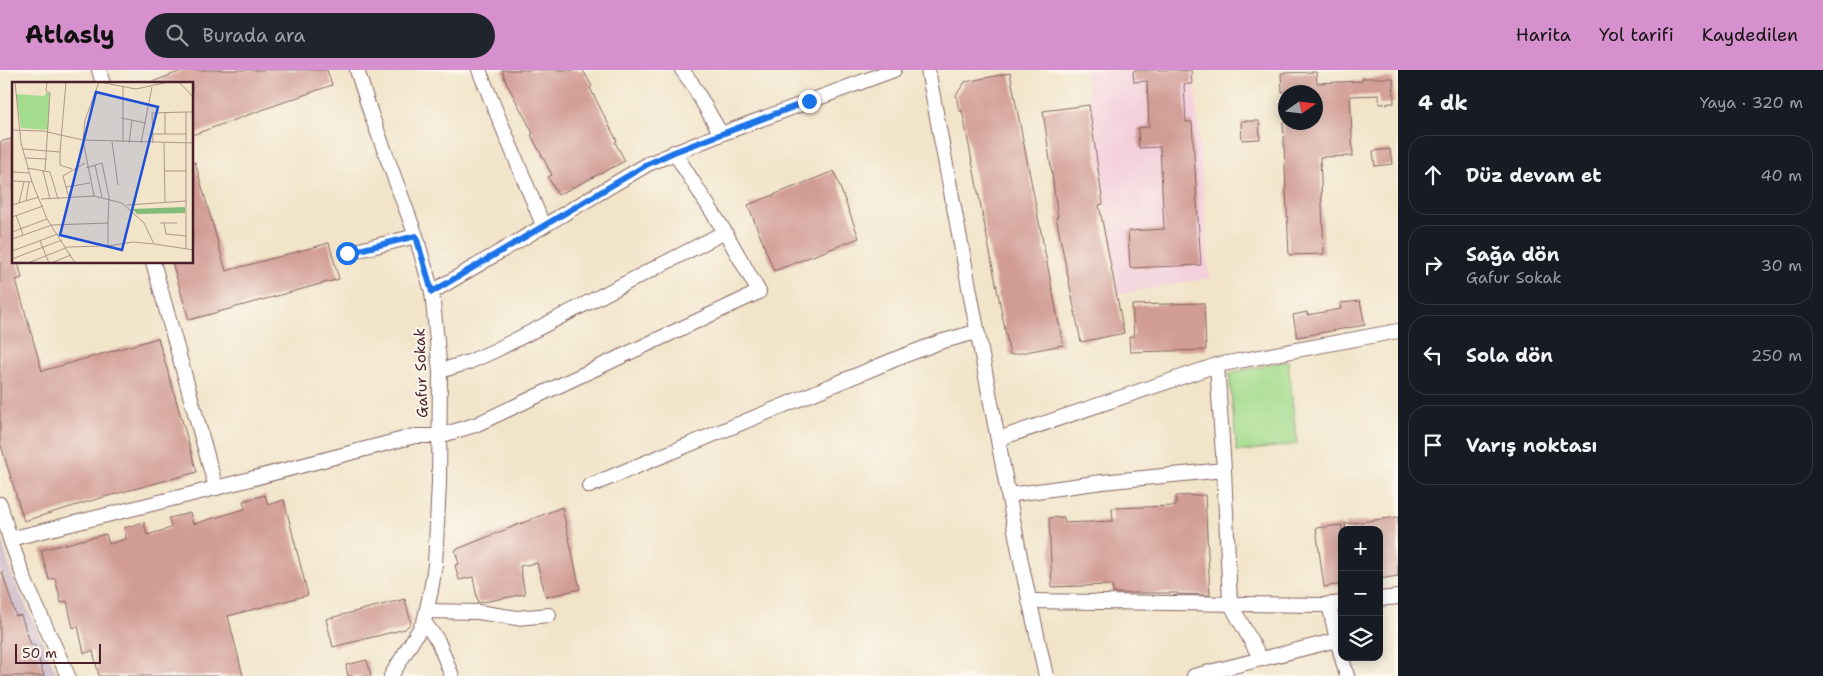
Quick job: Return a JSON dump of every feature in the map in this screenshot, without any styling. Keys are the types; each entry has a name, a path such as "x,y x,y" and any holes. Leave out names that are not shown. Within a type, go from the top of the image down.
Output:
{"street":[{"name":"Gafur Sokak","path":"358,70 371,114 416,236 432,292 440,371 439,483 435,564 425,617 391,676"},
{"path":"478,70 543,225"},
{"path":"682,70 721,134"},
{"path":"432,292 648,164 721,134 894,70"},
{"path":"928,70 976,332 1029,601 1046,676"},
{"path":"10,539 415,436 439,436 475,425 759,292 725,232 674,152"},
{"path":"440,371 469,362 494,351 725,232"},
{"path":"347,253 416,236"},
{"path":"154,264 216,488"},
{"path":"998,439 1217,365 1398,331"},
{"path":"589,486 903,356 940,342 976,332"},
{"path":"1217,365 1230,603 1261,659"},
{"path":"1008,494 1102,482 1224,470"},
{"path":"0,504 25,581 68,676"},
{"path":"1383,599 1398,597"},
{"path":"1029,601 1336,604 1337,640 1347,676"},
{"path":"452,676 438,641 425,617 478,612 517,618 549,615"},
{"path":"1194,676 1337,640"}],"shaded area":[{"path":"1085,70 1194,70 1209,278 1119,294"},
{"path":"0,534 11,573 58,676 0,676"}],"green space":[{"path":"1288,361 1297,444 1237,452 1229,373"}],"building":[{"path":"184,70 327,70 332,85 194,134 194,82 152,82"},
{"path":"502,70 583,70 625,161 558,195 548,177 552,175 531,135 533,133 506,82"},
{"path":"1135,70 1191,70 1192,84 1184,84 1186,122 1192,122 1201,265 1130,268 1128,231 1164,229 1160,147 1139,148 1138,128 1149,127 1147,81 1134,82 1133,72"},
{"path":"1316,72 1317,83 1362,81 1362,78 1393,78 1394,103 1379,104 1379,95 1350,96 1353,156 1320,157 1324,254 1289,255 1283,130 1323,130 1323,85 1282,85 1281,73"},
{"path":"1010,73 1063,345 1010,355 962,110 959,111 956,95 965,82"},
{"path":"1089,105 1103,204 1099,205 1124,333 1081,342 1056,217 1058,217 1043,111"},
{"path":"1241,121 1259,121 1260,139 1242,140"},
{"path":"12,139 12,264 18,264 22,278 16,280 42,371 158,338 197,472 24,521 0,442 0,142"},
{"path":"1390,149 1392,164 1375,166 1373,151"},
{"path":"194,162 226,271 329,243 339,279 189,320 173,264 194,264"},
{"path":"834,171 859,238 774,271 748,205"},
{"path":"1360,301 1365,325 1297,337 1293,315 1307,312 1307,315 1341,309 1340,303"},
{"path":"1204,303 1206,350 1130,352 1129,337 1134,336 1132,305"},
{"path":"265,495 268,505 284,500 308,595 228,616 243,676 99,676 93,651 84,653 78,626 73,628 67,601 61,603 55,578 49,580 41,550 106,534 109,544 126,539 124,528 144,522 147,535 171,528 169,518 190,513 193,524 245,509 243,501"},
{"path":"1205,495 1210,595 1113,593 1112,585 1052,587 1049,518 1064,517 1064,523 1113,521 1112,508 1176,506 1176,496"},
{"path":"562,507 580,589 546,597 537,563 520,566 525,594 478,603 473,577 459,580 455,565 459,564 455,550"},
{"path":"1398,517 1398,576 1383,578 1383,526 1345,526 1345,524"},
{"path":"1342,525 1338,526 1338,585 1324,587 1316,528"},
{"path":"2,572 16,616 21,615 31,645 34,644 44,676 0,676 0,573"},
{"path":"405,599 411,623 405,629 333,647 326,619"},
{"path":"367,660 371,676 348,676 346,665"}],"route":[{"path":"347,253 416,236 432,292 648,164 674,152 809,101"}]}
